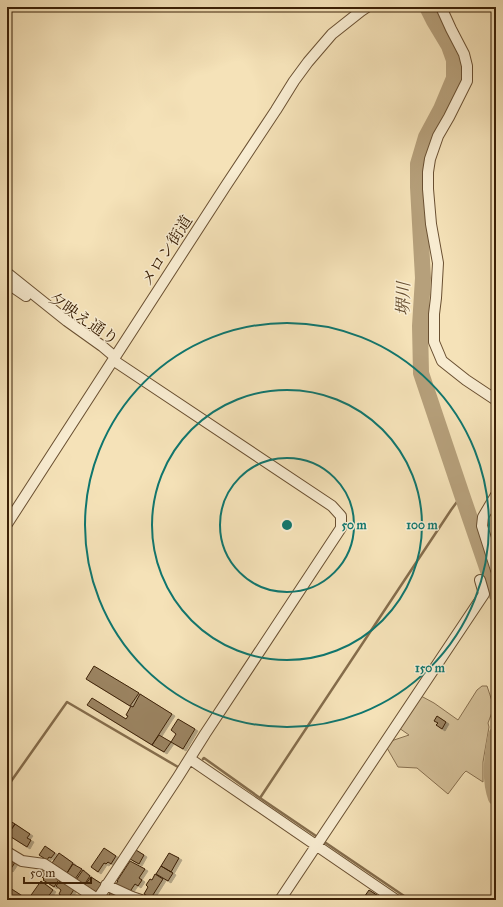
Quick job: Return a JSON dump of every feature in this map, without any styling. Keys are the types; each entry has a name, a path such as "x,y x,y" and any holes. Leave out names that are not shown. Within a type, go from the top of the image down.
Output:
{"street":[{"name":"メロン街道","path":"7,524 294,81 332,34 361,10 367,7"},
{"path":"442,7 464,54 467,66 467,81 438,136 430,159 428,172 431,224 438,263 434,314 434,342 442,361 466,380 496,400"},
{"name":"夕映え通り","path":"7,273 67,321 102,346 114,359"},
{"name":"夕映え通り","path":"7,283 114,359"},
{"path":"7,852 22,861 44,864 97,900 341,528 341,516 332,506 114,359"},
{"path":"496,496 483,517 482,526 496,570"},
{"path":"280,900 484,594 480,580"},
{"path":"190,759 396,900"},
{"path":"106,885 134,899"}],"shaded area":[{"path":"482,686 487,686 494,707 488,723 489,727 483,762 483,782 466,771 448,794 417,768 398,767 387,748 391,741 409,735 399,728 421,696 434,703 458,720 477,690"}],"building":[{"path":"94,666 139,693 130,706 86,679"},
{"path":"140,694 172,714 152,745 87,705 92,698 126,719 128,716 126,715 131,706 133,707"},
{"path":"437,716 446,722 442,729 436,725 438,723 434,721"},
{"path":"178,719 195,729 183,749 171,742 176,734 171,730"},
{"path":"159,735 171,742 164,752 152,745"},
{"path":"7,819 15,824 10,831 7,829"},
{"path":"15,824 30,834 27,838 31,840 27,847 8,835"},
{"path":"45,846 55,853 47,860 39,855"},
{"path":"104,848 116,856 111,864 108,862 106,864 104,863 98,872 91,867"},
{"path":"136,850 144,855 139,864 130,859"},
{"path":"59,853 73,863 67,873 52,863"},
{"path":"169,853 179,858 171,872 161,866"},
{"path":"7,855 16,861 10,870 7,868"},
{"path":"130,861 145,869 139,878 142,880 138,886 135,884 129,893 116,884"},
{"path":"73,864 82,869 75,879 67,873"},
{"path":"161,866 173,873 168,881 156,874"},
{"path":"45,867 60,878 54,887 43,880 44,879 41,876"},
{"path":"83,870 90,876 84,885 76,880"},
{"path":"155,874 163,879 151,898 144,894 148,887 146,885 150,879 152,880"},
{"path":"91,877 102,884 96,892 85,885"},
{"path":"62,878 75,888 67,900 59,894 61,890 56,886"},
{"path":"41,881 53,890 47,900 32,900 29,898"},
{"path":"7,886 24,897 22,900 15,900 7,895"},
{"path":"369,890 383,899 362,900"},
{"path":"111,892 119,898 118,900 105,900"},
{"path":"76,895 80,898 79,900 73,900"}],"waterway":[{"name":"堺川","path":"427,7 449,46 454,60 454,78 441,109 426,137 418,164 423,278 420,326 421,373 496,594"},
{"path":"319,838 260,798 462,495"},
{"path":"7,787 67,702 178,767 181,766"},
{"name":"堺川","path":"496,735 492,758 492,783 496,798"},
{"path":"203,759 204,758 260,798"},
{"path":"323,841 410,900"}]}
